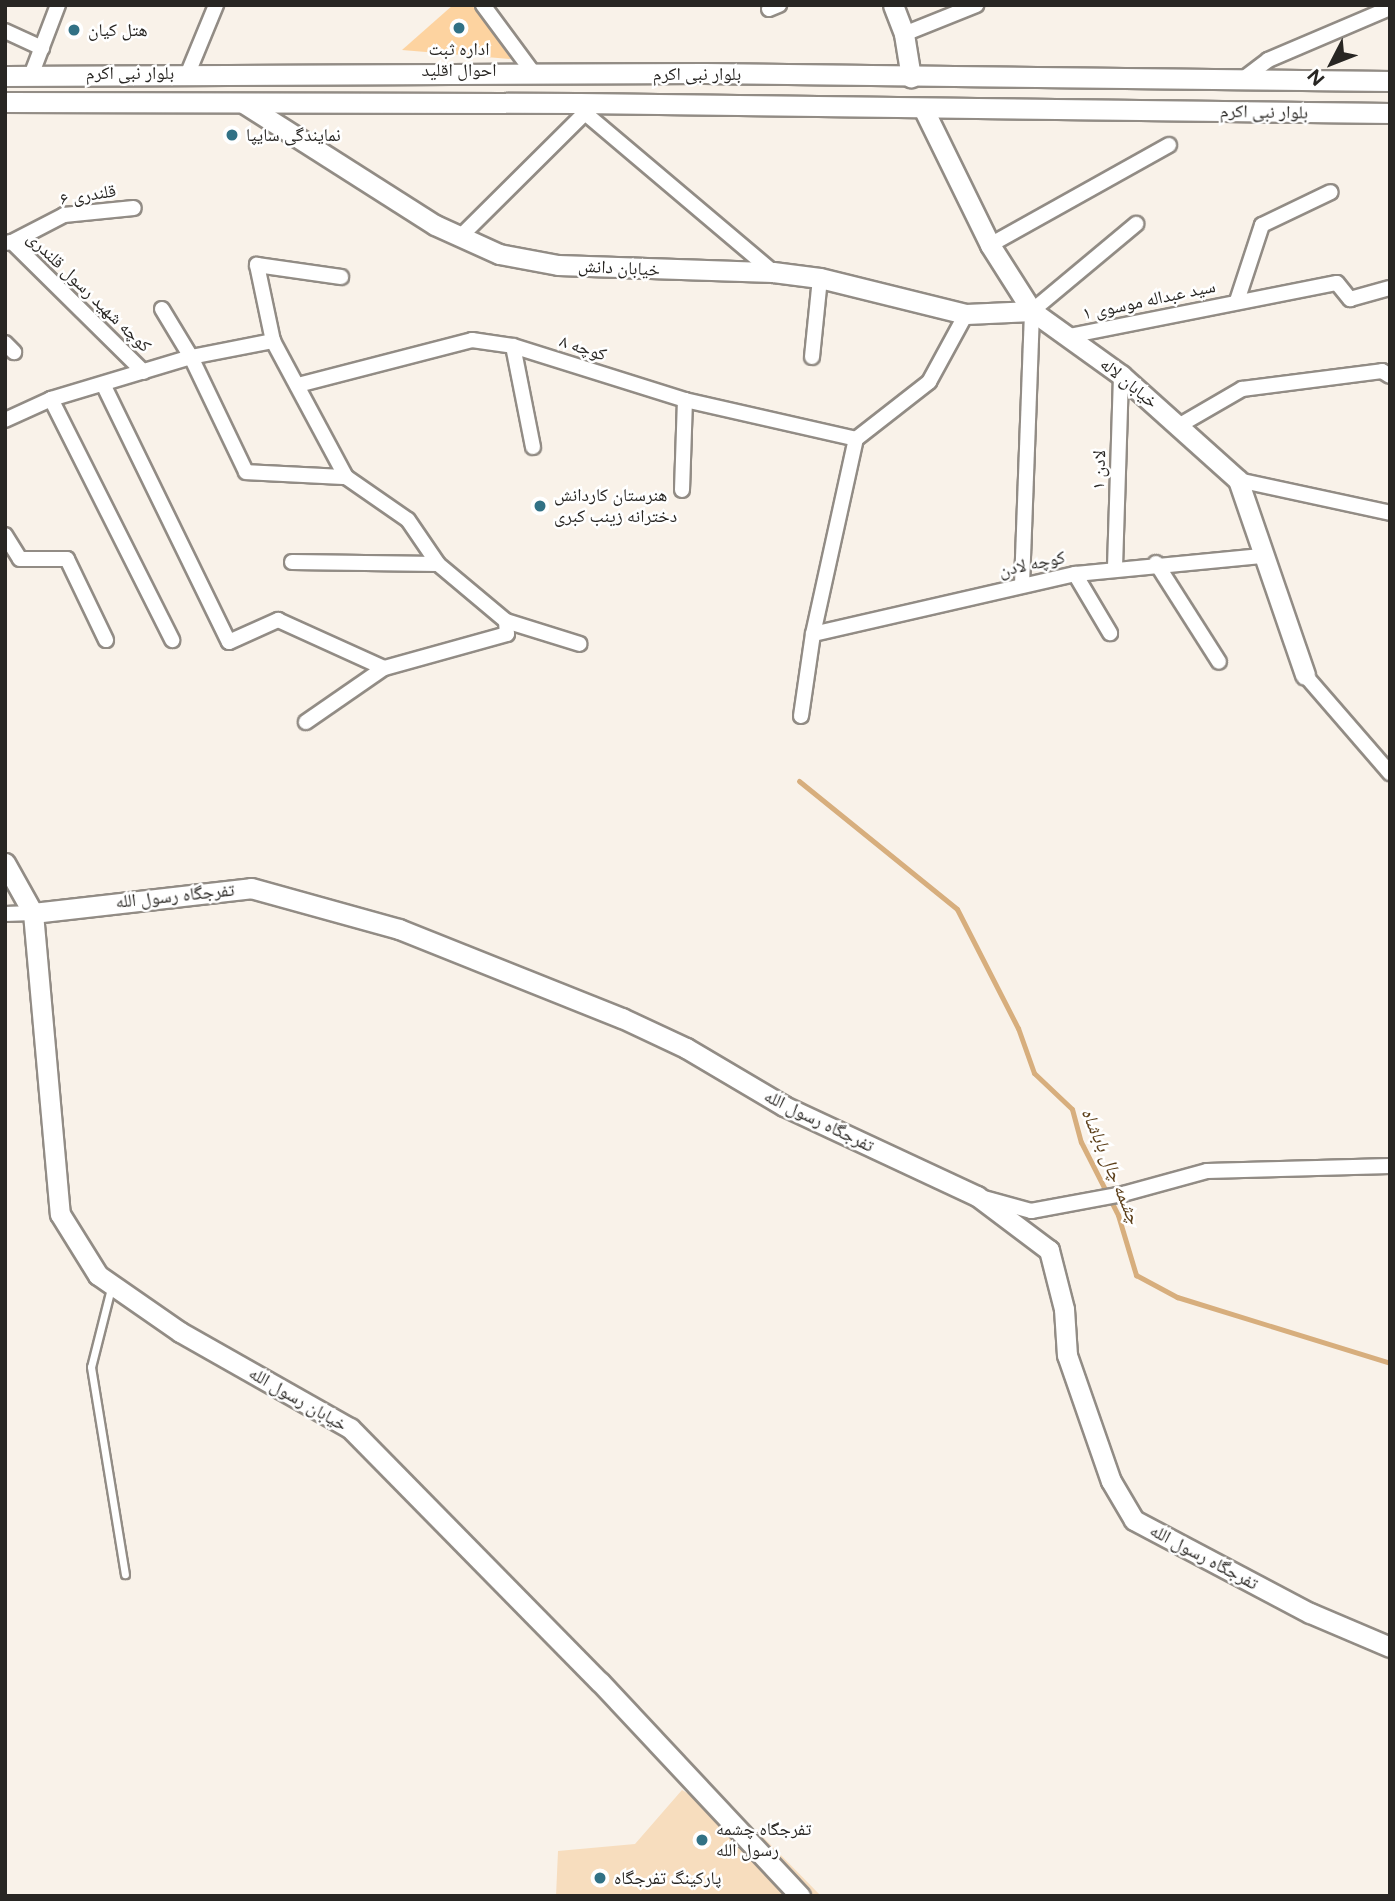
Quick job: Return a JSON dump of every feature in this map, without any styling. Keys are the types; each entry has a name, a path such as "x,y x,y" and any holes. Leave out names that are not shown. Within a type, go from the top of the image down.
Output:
{"street":[{"path":"32,73 58,5"},
{"path":"188,74 216,5"},
{"path":"484,5 534,74"},
{"path":"893,5 904,34 911,77"},
{"path":"904,34 976,5"},
{"path":"1243,79 1268,60 1390,8"},
{"path":"5,31 42,48"},
{"name":"بلوار نبی اکرم","path":"5,76 32,73 704,73 1390,81"},
{"path":"704,73 704,104"},
{"name":"بلوار نبی اکرم","path":"5,102 582,108 704,104 1390,113"},
{"name":"خیابان دانش","path":"244,103 460,237 499,254 558,265 773,272 820,278 966,314 1032,311"},
{"path":"460,237 582,108 773,272"},
{"name":"خیابان لاله","path":"923,108 990,245 1032,311 1121,374 1238,480 1305,675"},
{"path":"990,245 1169,145"},
{"path":"1237,301 1262,225 1331,191"},
{"name":"قلندری ۶","path":"8,243 64,215 134,208"},
{"path":"1022,585 1032,311 1136,224"},
{"name":"کوچه شهید رسول قلندری","path":"8,243 145,372"},
{"path":"341,277 257,265 273,341 346,477 408,520 438,564 506,621 580,644"},
{"path":"812,357 820,278"},
{"name":"سید عبداله موسوی ۱","path":"1069,336 1337,283 1350,299 1390,288"},
{"path":"162,309 191,357 246,471 346,477"},
{"path":"801,716 813,634 856,439 929,382 966,314"},
{"name":"کوچه ۸","path":"298,384 472,340 513,346 685,400 856,439"},
{"name":"کوچه شهید رسول قلندری","path":"5,420 51,399 191,357 273,341"},
{"path":"513,346 533,447"},
{"path":"1180,425 1242,388 1382,370 1390,376"},
{"name":"لادن ۱","path":"1115,567 1121,374"},
{"path":"103,384 229,642 278,620 384,668"},
{"path":"51,399 172,640"},
{"path":"682,490 685,400"},
{"path":"1238,480 1390,513"},
{"path":"5,535 20,559 67,559 106,640"},
{"name":"کوچه لادن","path":"813,634 1022,585 1115,567 1262,556"},
{"path":"292,562 438,564"},
{"path":"1156,564 1219,662"},
{"path":"1075,574 1110,633"},
{"path":"306,722 384,668 507,634 506,621"},
{"path":"1305,675 1390,773"},
{"name":"خیابان رسول الله","path":"5,863 33,913 60,1214 98,1275 111,1288 350,1428 600,1682 800,1896"},
{"name":"تفرجگاه رسول الله","path":"33,913 251,888 399,929 622,1018 686,1048 784,1106 977,1196 1049,1250 1064,1310 1067,1355 1111,1481 1134,1520 1310,1613 1390,1647"},
{"path":"5,915 33,913"},
{"path":"977,1196 1031,1211 1123,1194 1207,1171 1390,1166"}],"lane":[{"path":"111,1288 91,1367 125,1574"}],"shaded area":[{"name":"تفرجگاه چشمه رسول الله","path":"682,1790 761,1835 821,1896 556,1896 558,1851 635,1844"}],"building":[{"name":"اداره ثبت احوال اقلید","path":"453,5 472,5 511,59 402,50"}],"waterway":[{"name":"چشمه چال باباشاه","path":"799,781 957,909 1018,1028 1034,1073 1072,1109 1081,1142 1118,1215 1136,1275 1177,1297 1390,1363"}],"place":[{"name":"اداره ثبت احوال اقلید","path":"459,28"},
{"name":"هتل کیان","path":"74,30"},
{"name":"نمایندگی سایپا","path":"232,135"},
{"name":"هنرستان کاردانش دخترانه زینب کبری","path":"540,506"},
{"name":"تفرجگاه چشمه رسول الله","path":"702,1840"},
{"name":"پارکینگ تفرجگاه","path":"600,1878"}]}
